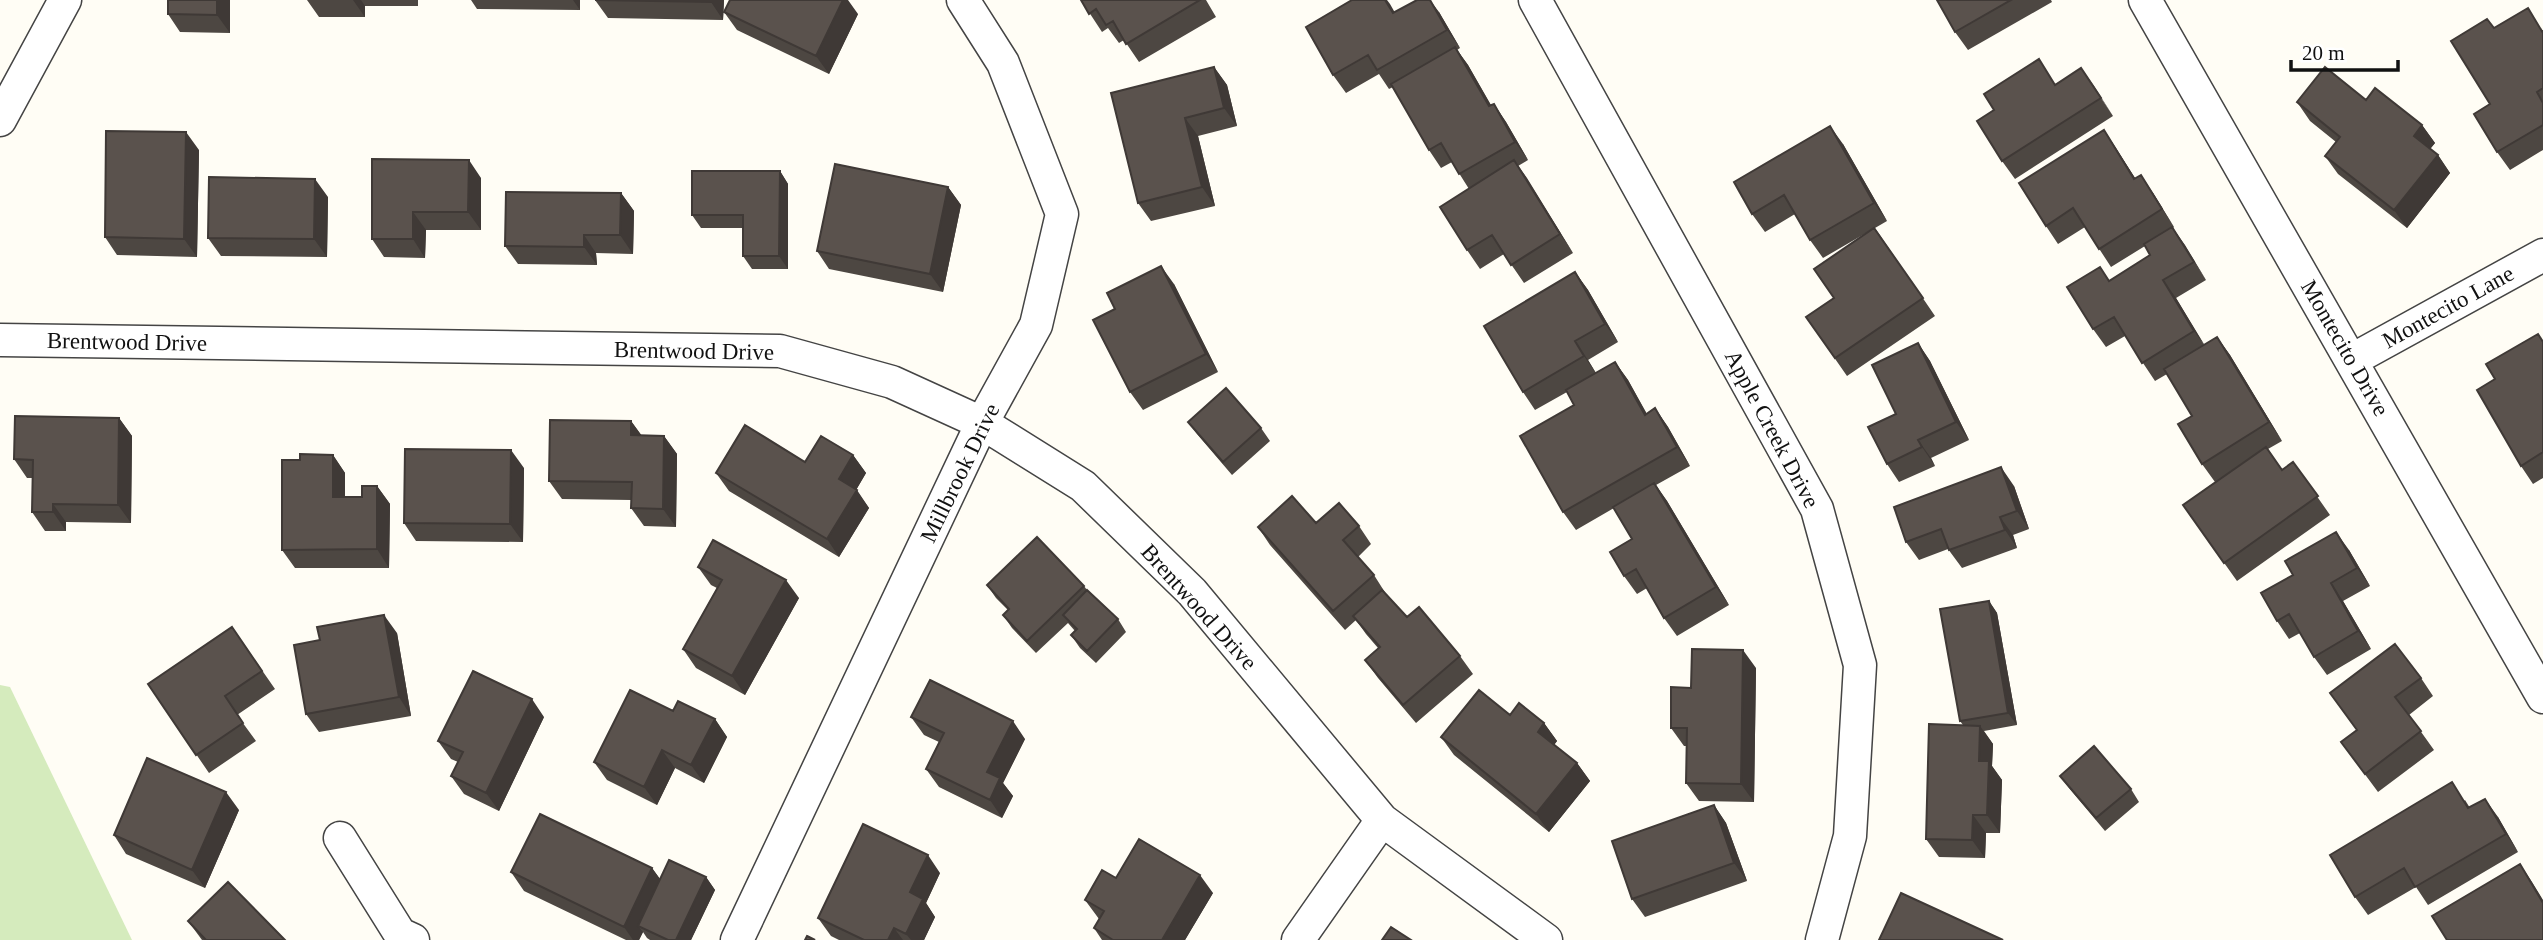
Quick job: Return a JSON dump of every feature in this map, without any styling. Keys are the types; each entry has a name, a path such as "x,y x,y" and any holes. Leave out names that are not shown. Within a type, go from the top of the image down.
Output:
{"street":[{"path":"0,120 65,0"},
{"name":"Millbrook Drive","path":"737,940 982,423 1036,326 1062,214 1003,63 964,0"},
{"name":"Apple Creek Drive","path":"1535,0 1817,509 1860,666 1850,836 1822,940"},
{"name":"Montecito Drive","path":"2146,0 2543,697"},
{"name":"Montecito Lane","path":"2352,360 2543,255"},
{"name":"Brentwood Drive","path":"0,340 780,351 892,382 982,423 1083,486 1192,592 1382,820 1546,940"},
{"path":"1298,940 1382,820"},
{"path":"340,838 400,934 413,940"}],"green space":[{"path":"0,685 10,687 132,940 0,940"}],"building":[{"path":"168,0 217,0 217,15 168,14"},
{"path":"595,0 711,0 711,2"},
{"path":"730,0 843,0 816,56 724,12"},
{"path":"1081,0 1200,0 1126,44 1113,21 1106,25 1096,9 1089,14"},
{"path":"1352,0 1385,0 1393,13 1417,0 1430,0 1447,30 1377,70 1368,55 1333,75 1306,27"},
{"path":"1937,0 2011,0 1955,32"},
{"path":"2528,8 2543,33 2543,88 2537,92 2543,103 2543,125 2497,152 2474,114 2490,104 2451,41 2487,19 2494,28"},
{"path":"1455,47 1489,106 1494,104 1515,142 1459,174 1441,143 1429,150 1391,84"},
{"path":"2039,59 2055,85 2081,68 2101,98 2002,161 1977,121 1994,110 1984,94"},
{"path":"1214,67 1224,108 1185,118 1202,187 1138,203 1111,93"},
{"path":"2325,67 2366,100 2375,88 2422,125 2414,136 2438,155 2394,210 2325,156 2340,137 2297,102"},
{"path":"1830,126 1874,203 1810,240 1784,195 1752,214 1734,182"},
{"path":"2104,130 2134,179 2141,175 2162,209 2099,249 2073,208 2046,226 2019,183"},
{"path":"106,131 186,132 184,239 105,237"},
{"path":"372,159 469,160 468,212 413,212 413,239 372,239"},
{"path":"1514,160 1560,234 1511,265 1492,235 1467,250 1440,207"},
{"path":"835,164 948,187 930,274 817,251"},
{"path":"692,171 780,171 779,256 743,256 743,215 692,215"},
{"path":"209,177 315,179 314,239 208,238"},
{"path":"506,192 621,193 620,235 584,235 584,247 505,246"},
{"path":"2172,227 2194,262 2163,280 2194,331 2142,363 2114,317 2093,329 2067,287 2100,267 2109,281 2150,255 2144,244"},
{"path":"1874,228 1923,298 1835,358 1806,317 1834,298 1814,269"},
{"path":"1161,266 1206,354 1130,392 1093,320 1115,309 1107,293"},
{"path":"1575,272 1605,324 1575,341 1584,356 1523,392 1484,326"},
{"path":"2538,334 2543,342 2543,452 2521,466 2477,390 2495,379 2486,364"},
{"path":"2217,337 2269,422 2202,464 2178,424 2192,416 2164,369"},
{"path":"1918,343 1956,422 1918,440 1922,447 1887,464 1868,427 1896,414 1872,365"},
{"path":"1615,362 1645,415 1655,408 1677,447 1563,512 1520,436 1574,405 1566,390"},
{"path":"1226,388 1261,428 1223,462 1188,422"},
{"path":"15,416 119,418 118,505 53,504 53,512 32,512 33,460 14,459"},
{"path":"550,420 631,421 631,435 664,436 663,509 631,508 632,482 549,481"},
{"path":"745,425 805,462 821,436 853,455 839,479 857,490 827,539 716,473"},
{"path":"2266,447 2282,470 2293,462 2318,496 2224,563 2183,505"},
{"path":"405,449 511,450 510,524 404,523"},
{"path":"300,454 333,455 333,497 362,497 362,486 377,486 377,549 282,550 282,460 300,460"},
{"path":"2001,467 2017,511 2000,517 2005,530 1949,550 1941,529 1906,542 1894,507"},
{"path":"1654,483 1716,587 1664,618 1636,569 1624,576 1610,552 1632,539 1613,507"},
{"path":"1292,496 1316,523 1339,503 1359,526 1343,540 1374,575 1333,611 1258,527"},
{"path":"2336,532 2357,568 2331,583 2358,631 2314,657 2289,614 2277,621 2261,593 2293,575 2285,561"},
{"path":"1037,537 1084,586 1027,641 1003,615 1009,609 987,585"},
{"path":"713,540 786,580 732,676 683,649 722,580 698,567"},
{"path":"1087,590 1118,619 1087,651 1071,635 1077,629 1063,615"},
{"path":"1382,590 1407,617 1419,607 1460,656 1403,705 1365,660 1380,647 1353,616"},
{"path":"1989,601 2008,713 1960,721 1940,609"},
{"path":"384,615 399,697 306,714 294,645 320,640 317,627"},
{"path":"232,627 262,671 225,696 243,723 196,755 148,684"},
{"path":"2395,644 2421,678 2395,697 2421,731 2365,774 2341,742 2357,730 2330,693"},
{"path":"1692,649 1743,650 1741,784 1686,783 1687,728 1671,728 1671,687 1691,688"},
{"path":"473,671 532,699 486,793 451,776 463,752 438,741"},
{"path":"930,680 1013,721 987,772 1000,778 990,800 926,769 944,733 911,717"},
{"path":"630,690 673,711 678,701 715,719 691,765 662,750 644,787 594,762"},
{"path":"1479,690 1510,715 1519,703 1544,723 1538,732 1577,763 1536,814 1441,737"},
{"path":"1929,724 1980,726 1979,761 1989,761 1987,815 1973,815 1972,840 1926,839"},
{"path":"2094,746 2131,789 2096,818 2060,776"},
{"path":"147,758 226,792 192,870 114,835"},
{"path":"2452,782 2468,808 2485,799 2506,834 2415,887 2404,868 2355,897 2330,855"},
{"path":"1714,805 1734,863 1632,899 1612,841"},
{"path":"540,814 652,868 624,927 511,872"},
{"path":"863,824 928,855 910,892 923,899 906,934 894,928 888,940 864,940 818,918"},
{"path":"1139,839 1200,875 1162,940 1113,940 1094,928 1104,911 1085,900 1102,870 1116,878"},
{"path":"669,860 706,877 676,940 668,940 638,926"},
{"path":"2520,864 2543,903 2543,940 2447,940 2432,916"},
{"path":"228,882 285,940 206,940 188,921"},
{"path":"1901,893 2003,940 1879,940"},
{"path":"1391,927 1411,940 1382,940"}]}
